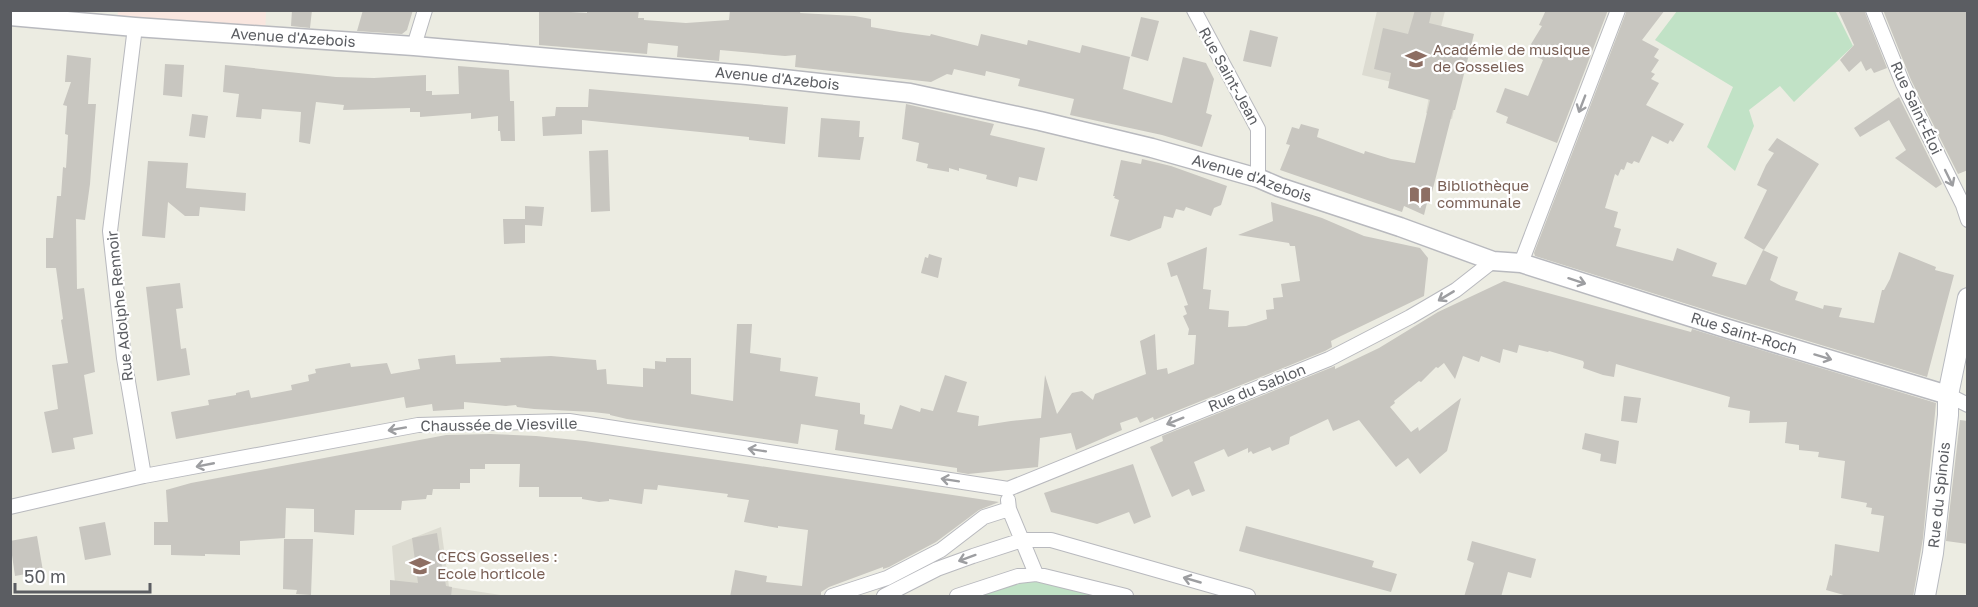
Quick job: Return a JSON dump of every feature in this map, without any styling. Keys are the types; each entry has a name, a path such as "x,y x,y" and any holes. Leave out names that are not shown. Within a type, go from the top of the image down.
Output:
{"main road":[{"name":"Rue du Spinois","path":"1925,597 1933,553 1948,415 1948,395 1968,297"}],"street":[{"path":"414,46 425,10"},
{"name":"Rue Saint-Jean","path":"1194,10 1258,129 1258,178"},
{"path":"1521,263 1618,10"},
{"name":"Rue Saint-Éloi","path":"1873,10 1903,84 1965,206 1968,220"},
{"name":"Avenue d'Azebois","path":"10,16 414,46 747,75 910,93 1152,148 1258,178 1493,261 1521,263"},
{"name":"Rue Adolphe Rennoir","path":"135,27 111,231 124,358 144,476"},
{"name":"Rue du Sablon","path":"1008,489 1329,359 1456,290 1493,261"},
{"name":"Rue Saint-Roch","path":"1521,263 1948,395 1968,405"},
{"name":"Chaussée de Viesville","path":"10,507 144,476 418,425 569,421 1008,489"},
{"path":"1008,489 1009,509 1036,574"},
{"path":"832,597 887,578 941,550 984,517 1009,509"},
{"path":"884,597 937,569 1022,540 1051,540 1248,597"},
{"path":"957,597 1018,576 1036,574 1126,597"}],"shaded area":[{"path":"118,11 266,11 265,36 117,25"},
{"name":"Académie de musique de Gosselies","path":"1377,11 1445,11 1439,35 1470,42 1452,119 1426,113 1430,91 1362,75"},
{"name":"CECS Gosselies : Ecole horticole","path":"441,527 449,587 507,596 396,596 392,546"}],"green space":[{"path":"1835,10 1853,46 1794,102 1780,86 1749,110 1754,126 1735,171 1707,147 1733,87 1655,40 1677,11"},
{"path":"1028,575 1114,596 958,596"}],"building":[{"path":"292,10 312,10 310,28 291,26"},
{"path":"363,10 413,10 407,30 402,34 357,31"},
{"path":"539,10 587,13 587,10 639,10 638,18 644,18 644,20 686,23 729,20 730,10 801,10 800,13 871,19 871,27 930,36 931,34 978,46 981,34 1027,45 1028,40 1080,53 1082,45 1130,57 1123,89 1172,103 1183,57 1206,63 1214,79 1206,113 1212,115 1202,147 1162,135 1070,115 1074,99 1018,86 1020,79 986,71 985,76 954,69 952,75 947,74 931,82 795,67 796,55 720,50 719,61 677,57 678,46 648,43 647,54 539,45"},
{"path":"1415,10 1432,10 1429,23 1474,34 1455,110 1453,110 1429,204 1427,203 1424,215 1404,206 1402,212 1280,170 1290,145 1286,144 1292,127 1299,129 1301,124 1319,129 1317,137 1364,154 1365,151 1415,163 1430,100 1388,88 1391,73 1374,69 1383,28 1408,34"},
{"path":"1546,10 1608,10 1557,143 1506,123 1508,117 1496,112 1505,88 1528,96 1543,60 1528,49 1542,26 1539,25"},
{"path":"1627,10 1665,10 1642,40 1659,49 1654,57 1659,60 1651,72 1655,74 1651,79 1659,83 1646,105 1684,124 1673,142 1670,140 1668,144 1652,136 1639,163 1627,162 1624,170 1621,169 1618,176 1615,174 1605,208 1618,212 1614,227 1621,229 1616,246 1673,261 1677,248 1717,263 1712,276 1746,285 1763,250 1778,257 1770,280 1798,292 1795,300 1823,309 1824,305 1842,308 1839,317 1874,323 1882,290 1890,279 1899,252 1936,267 1935,270 1954,275 1927,377 1535,256 1534,253"},
{"path":"1838,10 1864,10 1887,68 1874,73 1871,68 1866,71 1861,61 1849,72 1840,60 1854,45"},
{"path":"1883,10 1968,10 1968,170 1958,174 1911,80"},
{"path":"1141,17 1159,21 1148,61 1131,56"},
{"path":"1250,30 1278,37 1271,67 1243,61"},
{"path":"67,55 91,58 88,104 96,104 85,220 76,219 77,289 84,288 95,372 84,375 93,434 73,438 75,449 52,453 44,412 58,409 52,365 68,363 56,268 46,268 46,238 53,238 57,196 61,196 63,167 66,168 67,106 63,105 71,82 65,82"},
{"path":"165,64 184,65 182,97 163,95"},
{"path":"225,65 336,77 374,78 426,75 426,91 432,91 432,95 459,94 458,66 509,70 510,101 514,101 515,141 501,141 498,116 471,119 471,113 420,117 420,112 410,112 410,108 343,110 344,105 316,102 310,144 299,142 301,112 262,109 261,119 236,117 239,94 223,92"},
{"path":"589,89 788,107 785,144 749,140 749,137 582,120 582,134 543,136 542,117 555,116 556,107 588,107"},
{"path":"1899,97 1942,184 1936,188 1895,158 1906,150 1889,120 1860,137 1854,128"},
{"path":"906,104 994,124 990,135 1045,148 1037,181 1019,177 1017,187 986,179 987,175 959,168 959,171 949,168 949,172 927,168 928,164 916,161 919,143 902,139"},
{"path":"192,114 208,116 205,138 189,136"},
{"path":"821,118 860,121 859,137 864,137 860,160 818,157"},
{"path":"1777,138 1819,164 1764,250 1744,238 1767,190 1757,185 1774,153 1768,150"},
{"path":"608,150 610,211 591,212 589,151"},
{"path":"1142,159 1171,166 1227,186 1221,205 1214,208 1211,216 1186,207 1184,211 1176,209 1173,218 1164,216 1161,228 1129,241 1110,236 1119,200 1113,196 1121,160 1141,164"},
{"path":"148,161 188,163 186,188 246,193 245,211 200,207 199,216 185,216 168,202 165,238 142,236"},
{"path":"1271,202 1322,218 1364,236 1420,248 1428,258 1424,296 1331,341 1332,347 1325,351 1154,420 1153,417 1140,423 1137,417 1120,423 1122,430 1076,450 1071,433 1040,438 1038,467 968,474 957,472 957,468 835,450 838,430 801,424 798,444 593,412 464,402 464,409 433,411 432,404 406,408 404,397 176,439 171,412 209,405 208,400 249,390 251,398 292,390 291,385 309,381 308,375 316,373 315,369 350,363 351,367 387,363 391,374 420,369 418,359 455,355 456,364 501,362 500,358 551,356 596,360 597,370 606,369 607,384 643,387 643,368 655,369 655,361 666,362 666,358 691,358 691,394 733,401 737,324 752,324 750,353 781,358 780,371 818,377 815,396 860,403 860,414 865,415 864,424 892,429 900,405 920,412 921,408 933,411 945,375 967,382 957,412 979,416 978,426 1041,418 1045,375 1057,414 1072,393 1082,391 1093,400 1095,394 1146,374 1140,341 1155,334 1157,370 1167,368 1168,374 1194,364 1196,335 1188,335 1189,329 1183,316 1187,314 1184,306 1188,305 1177,275 1171,277 1167,263 1207,247 1203,289 1211,290 1209,309 1229,311 1228,327 1246,326 1267,319 1266,310 1274,309 1273,298 1283,297 1281,284 1300,281 1295,246 1290,246 1289,243 1238,235 1273,221"},
{"path":"525,206 544,207 542,226 525,225 525,243 504,244 503,219 525,219"},
{"path":"929,254 942,258 938,278 921,273 925,257 928,258"},
{"path":"1504,281 1691,332 1692,329 1936,403 1923,538 1913,597 1851,597 1826,590 1830,575 1832,576 1835,544 1879,552 1884,516 1871,514 1872,508 1866,507 1867,503 1841,498 1845,461 1818,457 1819,452 1799,450 1799,445 1785,443 1787,422 1749,423 1750,411 1728,407 1730,397 1616,364 1614,377 1603,375 1583,368 1583,361 1519,345 1517,353 1503,349 1500,363 1481,356 1479,362 1463,356 1455,379 1444,363 1394,401 1395,403 1390,407 1411,432 1418,427 1419,431 1461,398 1447,451 1420,474 1408,458 1396,467 1359,420 1333,431 1328,419 1290,437 1289,444 1272,451 1270,447 1253,454 1251,451 1248,453 1248,448 1228,457 1224,449 1194,462 1205,491 1192,496 1189,489 1172,497 1150,447 1163,441 1162,436 1335,366 1335,369 1379,348 1438,312"},
{"path":"180,283 183,308 176,309 181,349 186,348 190,375 157,381 146,287"},
{"path":"1624,396 1641,398 1637,423 1621,421"},
{"path":"1960,420 1968,421 1968,544 1946,541"},
{"path":"1585,433 1619,441 1616,464 1600,461 1601,454 1582,449"},
{"path":"490,434 585,441 999,502 979,510 936,542 889,567 883,569 883,567 829,587 821,592 821,597 730,597 735,570 767,576 766,582 802,586 808,530 744,522 749,500 727,497 728,494 658,485 657,490 644,489 642,504 609,499 609,501 599,502 582,499 582,497 539,497 539,487 519,487 520,464 485,464 485,469 470,469 470,483 460,483 460,489 433,489 432,495 427,495 426,499 402,501 401,510 355,510 354,535 314,532 314,509 286,508 285,538 240,541 240,555 171,555 171,545 154,545 154,522 168,522 166,490 191,483 446,435"},
{"path":"1133,464 1151,517 1134,524 1129,512 1097,524 1051,512 1044,493"},
{"path":"105,522 111,555 85,560 79,527"},
{"path":"1246,526 1374,561 1372,567 1397,574 1391,592 1239,551"},
{"path":"437,533 446,586 452,587 451,597 390,597 390,580 418,583 412,538"},
{"path":"37,536 43,571 15,576 10,541"},
{"path":"284,539 313,539 311,595 296,594 297,590 283,589"},
{"path":"1472,541 1536,559 1531,578 1508,572 1501,597 1464,597 1474,563 1467,560"}],"place":[{"name":"Académie de musique de Gosselies","path":"1416,59"},
{"name":"Bibliothèque communale","path":"1420,195"},
{"name":"CECS Gosselies : Ecole horticole","path":"420,566"}]}
